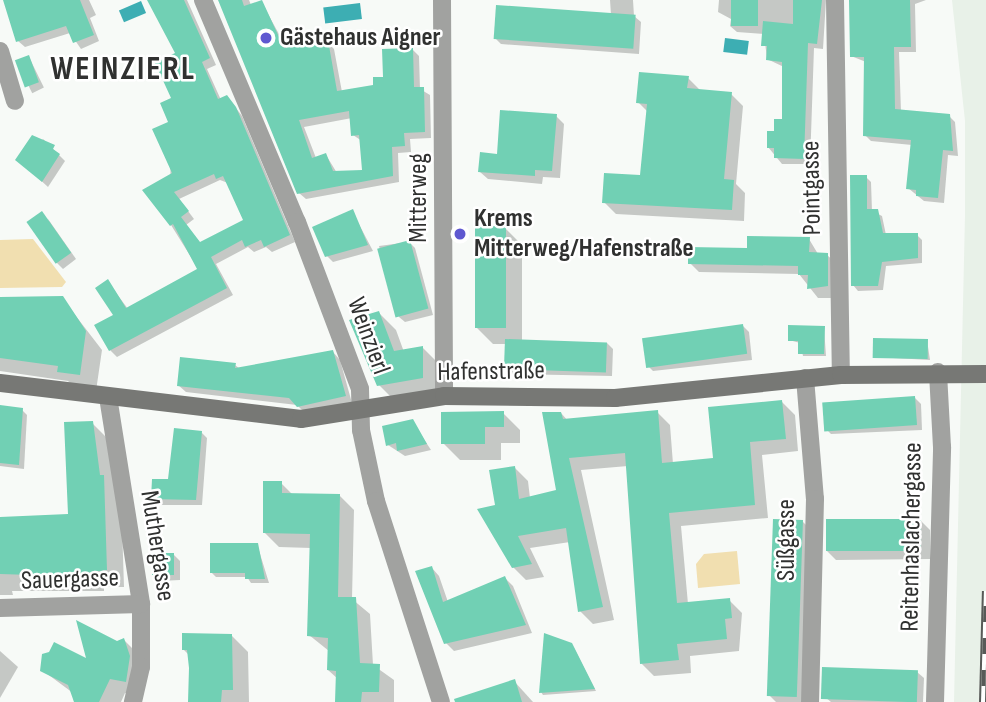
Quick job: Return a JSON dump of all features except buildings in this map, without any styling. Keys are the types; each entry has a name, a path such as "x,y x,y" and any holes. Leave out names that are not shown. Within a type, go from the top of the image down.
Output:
{"street":[{"name":"Weinzierl","path":"203,0 297,222 360,389 361,430 376,501 441,702"},
{"name":"Mitterweg","path":"442,0 444,396"},
{"name":"Pointgasse","path":"835,0 841,375"},
{"path":"0,51 15,101"},
{"name":"Hafenstraße","path":"0,383 300,419 444,396 615,398 841,375 938,372 986,374"},
{"name":"Reitenhaslachergasse","path":"935,702 942,447 938,372"},
{"name":"Süßgasse","path":"805,378 815,499 810,702"},
{"name":"Muthergasse","path":"108,397 141,604 141,667 133,702"},
{"name":"Sauergasse","path":"0,608 141,604"}],"shaded area":[{"path":"952,0 986,0 986,702 954,702 965,121"},
{"path":"33,239 66,282 62,287 0,288 0,240"},
{"path":"737,551 740,584 698,588 696,564 704,554"}],"water":[{"path":"141,1 146,13 124,22 119,10"},
{"path":"360,3 362,19 325,23 323,8"},
{"path":"725,38 749,41 747,55 723,52"}],"railway":[{"path":"983,702 986,591"}],"place":[{"name":"Gästehaus Aigner","path":"266,38"},
{"name":"Krems Mitterweg/Hafenstraße","path":"460,234"}],"district":[{"name":"WEINZIERL","path":"123,70"}]}
